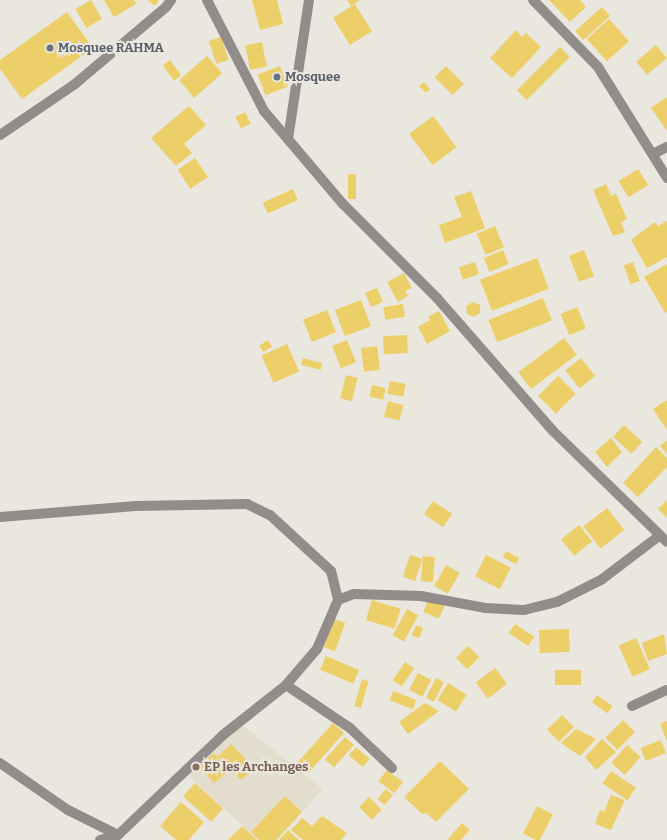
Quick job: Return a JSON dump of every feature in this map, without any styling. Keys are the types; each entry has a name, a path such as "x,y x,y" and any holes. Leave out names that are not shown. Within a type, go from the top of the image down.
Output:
{"street":[{"path":"0,135 75,84 166,7 171,0"},
{"path":"207,0 264,111 343,204 437,298 553,431 663,539 601,580 557,602 524,610 485,608 421,596 354,594 338,600"},
{"path":"533,0 598,67 667,178"},
{"path":"288,139 310,1"},
{"path":"653,154 667,147"},
{"path":"0,517 136,506 247,504 270,515 331,571 338,600 317,649 286,685 223,735 118,835 100,840"},
{"path":"286,685 350,728 392,768"},
{"path":"632,706 667,690"},
{"path":"0,763 68,810 118,835"}],"shaded area":[{"path":"242,725 323,789 277,840 258,840 188,775"}],"building":[{"path":"91,0 102,19 86,28 75,9"},
{"path":"104,0 134,0 136,4 114,17"},
{"path":"147,0 159,0 155,6"},
{"path":"252,0 277,0 283,24 260,30"},
{"path":"347,0 360,0 351,6"},
{"path":"549,0 580,0 586,7 570,22"},
{"path":"355,4 372,31 350,45 333,18"},
{"path":"602,7 610,16 583,40 575,31"},
{"path":"67,12 93,48 22,99 0,69 0,60"},
{"path":"609,19 629,41 607,61 587,39"},
{"path":"516,30 522,37 526,33 541,47 512,78 490,58"},
{"path":"221,37 229,60 217,64 209,41"},
{"path":"262,42 267,67 250,70 245,45"},
{"path":"656,45 667,58 647,75 636,62"},
{"path":"560,47 570,57 527,100 517,90"},
{"path":"207,56 222,73 194,98 179,80"},
{"path":"170,60 181,75 174,81 163,65"},
{"path":"280,66 288,87 265,95 258,75"},
{"path":"446,66 464,84 452,95 435,77"},
{"path":"424,82 430,89 426,93 419,86"},
{"path":"667,97 667,131 651,108"},
{"path":"189,106 206,125 184,144 192,153 176,166 151,138"},
{"path":"245,112 251,124 241,129 235,117"},
{"path":"433,116 456,147 433,165 409,134"},
{"path":"195,158 208,177 190,189 178,170"},
{"path":"638,169 648,185 629,197 618,181"},
{"path":"348,174 356,174 356,199 348,199"},
{"path":"606,184 611,196 616,194 627,219 621,222 625,232 613,236 593,190"},
{"path":"293,189 298,200 268,213 263,202"},
{"path":"471,191 485,228 445,243 439,225 462,217 454,197"},
{"path":"667,221 667,257 647,268 631,240 655,222 658,226"},
{"path":"495,226 504,247 486,255 477,234"},
{"path":"503,250 509,264 490,272 484,258"},
{"path":"584,250 594,276 579,282 569,256"},
{"path":"537,258 549,289 492,311 480,280"},
{"path":"475,262 479,274 463,280 459,267"},
{"path":"633,262 640,281 630,284 624,265"},
{"path":"667,264 667,312 665,313 644,277"},
{"path":"404,273 412,288 405,291 408,296 398,302 387,282"},
{"path":"377,288 383,302 371,307 365,293"},
{"path":"543,298 552,320 497,342 488,320"},
{"path":"361,300 371,326 345,336 335,310"},
{"path":"473,302 480,305 480,313 474,317 467,314 466,306"},
{"path":"403,304 405,317 385,320 383,307"},
{"path":"577,307 586,328 569,335 560,314"},
{"path":"327,310 336,332 312,342 303,320"},
{"path":"439,311 450,331 427,344 418,327 430,320 428,317"},
{"path":"407,335 408,353 384,354 383,336"},
{"path":"564,338 577,355 531,389 518,372"},
{"path":"268,340 272,347 263,352 259,346"},
{"path":"347,340 356,362 341,368 332,346"},
{"path":"287,344 299,371 274,383 261,355"},
{"path":"377,346 380,370 364,372 361,348"},
{"path":"303,358 322,363 321,370 301,365"},
{"path":"581,358 595,376 579,388 565,370"},
{"path":"346,375 358,378 352,401 340,398"},
{"path":"558,376 576,394 556,413 538,396"},
{"path":"390,381 406,384 403,397 388,394"},
{"path":"372,385 386,388 383,400 370,397"},
{"path":"667,400 667,430 653,409"},
{"path":"388,401 403,405 399,421 384,416"},
{"path":"624,425 642,442 631,454 613,437"},
{"path":"611,438 622,452 607,467 595,452"},
{"path":"667,440 667,454 660,446"},
{"path":"656,447 667,458 667,467 638,497 623,483"},
{"path":"667,500 667,518 658,509"},
{"path":"433,501 452,514 443,527 424,514"},
{"path":"607,508 624,530 601,549 583,526"},
{"path":"579,525 592,541 574,556 561,539"},
{"path":"506,551 519,558 516,564 503,557"},
{"path":"410,555 422,559 415,581 403,577"},
{"path":"486,555 511,568 500,589 475,576"},
{"path":"423,556 435,557 433,582 421,581"},
{"path":"446,565 460,573 448,594 434,586"},
{"path":"429,599 445,606 439,619 423,612"},
{"path":"372,600 401,609 395,629 366,620"},
{"path":"407,609 418,615 404,642 392,635"},
{"path":"334,619 345,623 335,651 324,647"},
{"path":"515,624 534,637 528,646 509,633"},
{"path":"416,625 423,628 419,638 412,635"},
{"path":"569,629 570,652 540,653 539,630"},
{"path":"664,634 667,654 648,661 642,643"},
{"path":"636,638 650,669 632,677 619,646"},
{"path":"468,646 479,657 467,669 456,658"},
{"path":"326,656 359,670 353,684 320,670"},
{"path":"405,662 414,668 402,686 393,680"},
{"path":"495,668 507,684 488,698 476,682"},
{"path":"555,670 581,670 581,685 555,685"},
{"path":"418,673 431,680 422,697 409,690"},
{"path":"436,678 444,682 434,702 426,698"},
{"path":"362,679 369,681 361,708 354,706"},
{"path":"448,683 467,695 456,712 437,700"},
{"path":"393,691 416,700 413,709 389,700"},
{"path":"597,695 613,706 607,713 592,702"},
{"path":"425,703 439,711 408,734 399,722"},
{"path":"562,715 574,727 559,742 547,730"},
{"path":"623,720 635,732 617,750 605,738"},
{"path":"667,721 667,741 660,724"},
{"path":"333,723 344,733 308,773 297,763"},
{"path":"576,729 596,739 580,756 561,743"},
{"path":"345,737 354,745 334,767 325,759"},
{"path":"602,739 616,752 596,770 585,757"},
{"path":"661,740 666,753 645,761 640,748"},
{"path":"231,744 254,768 241,780 218,757"},
{"path":"627,745 641,757 625,775 611,763"},
{"path":"356,747 370,759 362,767 349,755"},
{"path":"214,753 229,770 214,783 199,766"},
{"path":"440,761 469,789 436,822 426,813 422,814 404,797"},
{"path":"387,770 403,782 395,793 379,781"},
{"path":"611,771 636,788 627,800 603,783"},
{"path":"195,783 223,808 211,822 183,796"},
{"path":"386,789 393,795 384,805 377,799"},
{"path":"611,795 625,800 611,830 595,824 600,810 604,812"},
{"path":"285,796 302,812 276,840 259,840 251,832"},
{"path":"369,797 382,810 372,820 359,807"},
{"path":"181,802 204,822 189,840 176,840 160,826"},
{"path":"537,806 553,814 540,840 535,840 523,834"},
{"path":"322,816 347,833 341,840 303,840 291,830 302,818 312,826"},
{"path":"462,823 470,830 461,840 449,840 448,839"},
{"path":"242,826 257,840 228,840"},
{"path":"288,830 299,840 279,840"}],"place":[{"name":"Mosquee RAHMA","path":"50,48"},
{"name":"Mosquee","path":"277,77"},
{"name":"EP les Archanges","path":"196,767"}]}
